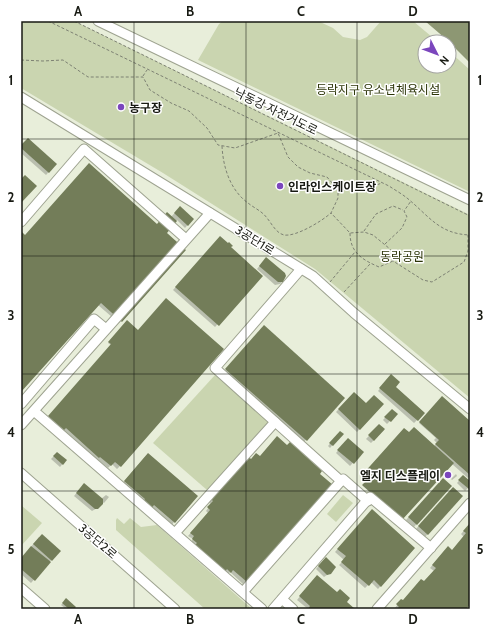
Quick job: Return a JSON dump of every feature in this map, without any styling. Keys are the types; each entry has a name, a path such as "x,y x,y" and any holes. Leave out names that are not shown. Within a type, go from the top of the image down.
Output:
{"street":[{"path":"98,21 470,200"},
{"name":"3공단1로","path":"21,97 302,269 470,409"},
{"path":"21,222 84,149 186,239"},
{"path":"21,425 210,213"},
{"path":"302,269 215,368 341,481 343,479 368,501"},
{"path":"21,404 94,319 106,329"},
{"path":"34,411 262,609"},
{"path":"175,533 275,422"},
{"name":"3공단2로","path":"21,473 175,609"},
{"path":"243,592 341,481"},
{"path":"273,609 370,497 431,548"},
{"path":"377,609 470,504"},
{"path":"21,588 45,609"},
{"path":"282,599 293,609"}],"path":[{"path":"48,21 382,183 411,201 438,226 450,232 469,235 468,251 464,262 432,282 423,280 393,261 390,249 374,235 364,232 350,233"},
{"name":"낙동강 자전거도로","path":"74,21 470,216"},
{"path":"21,60 63,60 88,77 143,77"},
{"path":"143,77 147,70"},
{"path":"143,77 150,90 171,103 189,111 207,128 218,146 235,148 278,133"},
{"path":"222,146 223,158 231,184 238,195 267,217 280,233 286,235 303,230 321,221 331,213 338,198 338,190 327,177 310,173 298,167 288,157 278,133"},
{"path":"338,190 368,188 382,183"},
{"path":"404,211 411,201"},
{"path":"364,232 376,214 392,206 404,211 408,216 402,228 385,244"},
{"path":"331,213 350,233 350,239 355,252 365,261 379,266 393,261"},
{"path":"325,288 355,252"},
{"path":"338,299 371,263"}],"green space":[{"name":"동락공원","path":"21,21 74,21 470,215 470,398 315,269 163,173 21,88"},
{"name":"등락지구 유소년체육시설","path":"223,21 318,21 333,28 343,37 360,40 367,37 381,21 413,21 428,34 417,34 417,74 457,74 457,58 470,70 470,192 198,60 219,24"},
{"path":"215,375 269,422 207,490 153,443"},
{"path":"343,495 353,503 336,522 327,514"},
{"path":"22,506 42,523 21,546 21,507"},
{"path":"117,518 124,524 130,518 141,527 157,525 252,609 205,609 116,530"}],"shaded area":[{"path":"425,21 470,21 470,63 457,50 457,34 440,34"}],"building":[{"path":"28,138 57,164 49,173 21,148 21,145"},
{"path":"89,163 157,224 167,212 177,221 167,233 186,250 122,322 101,303 21,392 21,231 25,235"},
{"path":"25,175 37,186 21,203 21,179"},
{"path":"180,206 194,219 188,226 174,213"},
{"path":"220,236 228,243 229,242 233,246 231,247 263,276 219,326 175,287"},
{"path":"266,257 285,273 286,276 283,282 278,282 259,266"},
{"path":"166,298 224,349 121,467 115,462 111,466 100,457 99,458 66,428 64,430 48,416 111,344 108,342 127,320 138,330"},
{"path":"264,325 345,398 307,441 225,369"},
{"path":"391,374 400,382 396,387 425,413 418,421 379,388"},
{"path":"354,392 366,403 374,395 384,404 360,430 338,409"},
{"path":"442,396 470,421 470,475 435,444 439,440 419,422"},
{"path":"392,409 398,414 391,422 384,417"},
{"path":"379,424 385,429 374,441 368,435"},
{"path":"414,427 454,463 402,520 362,485 367,480 362,475 404,428 409,432"},
{"path":"340,431 344,434 333,446 329,443"},
{"path":"277,436 287,445 290,442 322,471 320,474 333,485 247,582 233,570 231,573 227,569 225,572 195,545 197,543 192,539 194,536 190,533 210,510 207,507 213,501 210,498 248,456 251,459 256,453 260,456"},
{"path":"348,438 364,452 354,464 337,450"},
{"path":"57,452 67,460 63,465 53,456"},
{"path":"148,453 198,496 175,523 154,505 150,510 142,503 145,499 124,481"},
{"path":"463,475 470,481 469,489 458,480"},
{"path":"443,478 452,486 417,525 408,517"},
{"path":"84,483 103,499 103,504 98,509 95,509 76,493"},
{"path":"453,487 463,496 428,535 418,526"},
{"path":"372,509 415,548 381,587 374,580 369,586 341,562 346,556 337,549"},
{"path":"470,523 470,605 466,609 397,609 399,607 396,604 401,599 403,600 421,579 424,581 436,568 432,565 448,546 452,550 466,533 463,531"},
{"path":"42,534 61,551 52,561 33,544"},
{"path":"31,546 51,562 35,581 21,569 21,558"},
{"path":"326,557 336,567 331,574 327,575 318,566"},
{"path":"317,575 337,592 340,589 350,598 347,602 355,609 308,609 310,606 299,596"},
{"path":"66,598 76,607 74,609 69,609 62,603"}],"place":[{"name":"농구장","path":"121,107"},
{"name":"인라인스케이트장","path":"280,186"},
{"name":"엘지 디스플레이","path":"448,475"}]}
